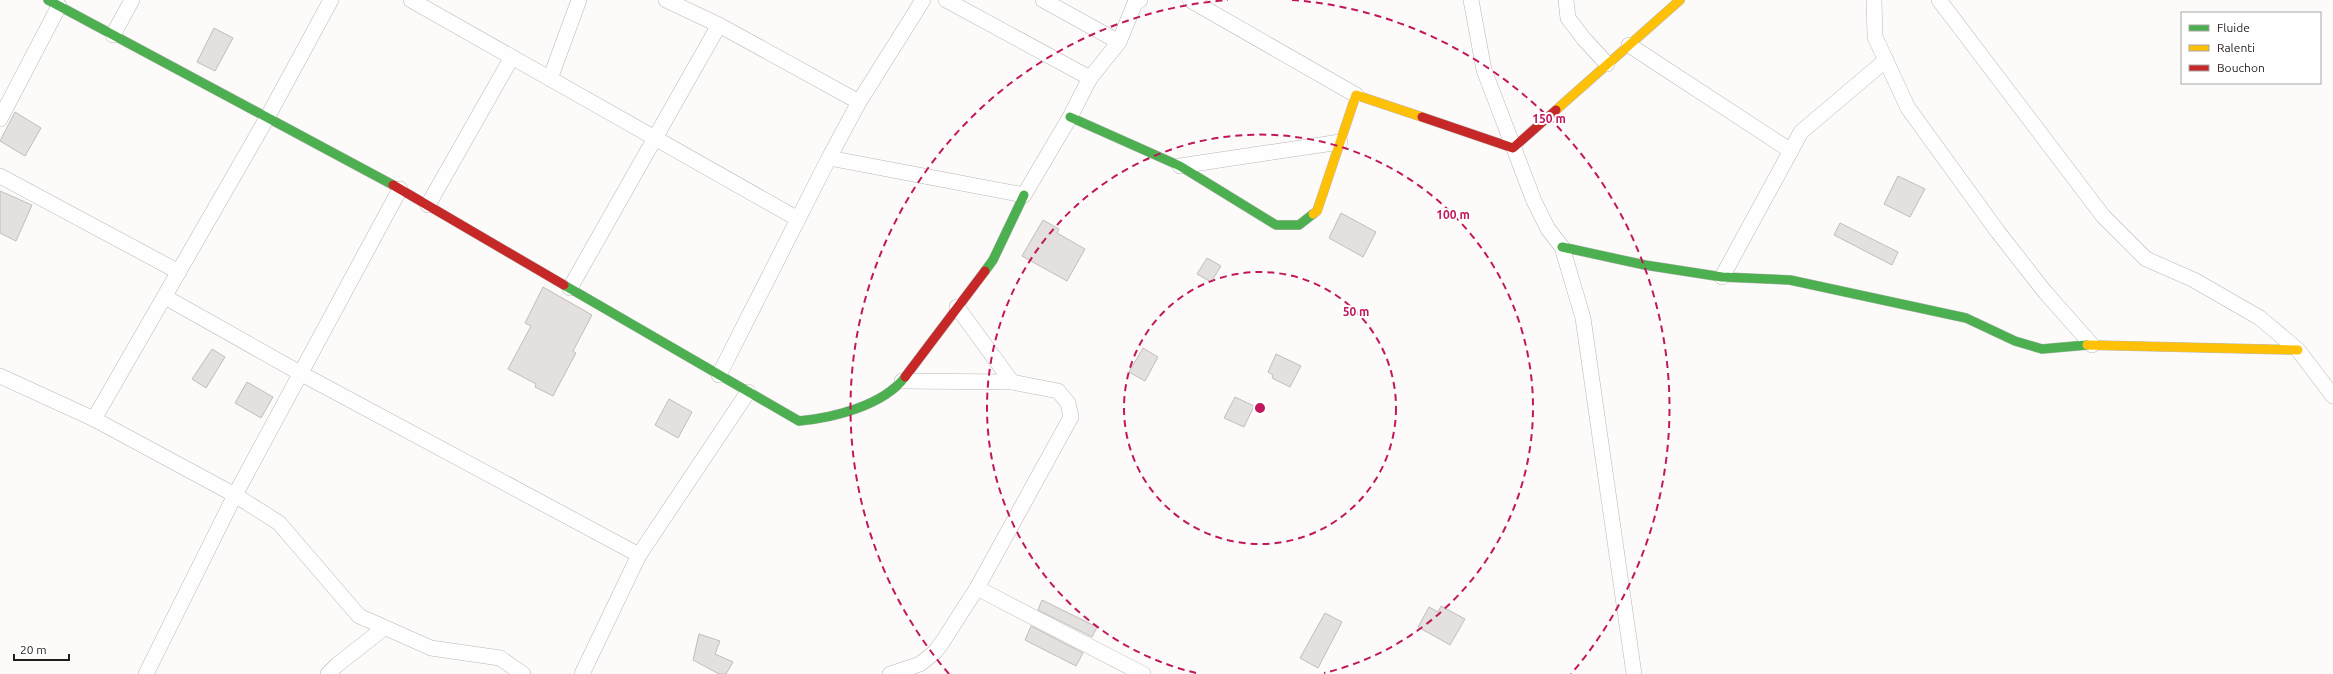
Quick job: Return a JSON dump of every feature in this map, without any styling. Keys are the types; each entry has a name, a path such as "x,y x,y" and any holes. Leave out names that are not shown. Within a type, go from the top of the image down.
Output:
{"street":[{"path":"113,35 132,0"},
{"path":"94,419 267,118 331,0"},
{"path":"411,0 798,219"},
{"path":"550,79 580,0"},
{"path":"666,0 719,25 860,102"},
{"path":"720,375 828,158 860,102 923,0"},
{"path":"946,0 1090,78"},
{"path":"1043,0 1119,42"},
{"path":"0,119 54,3 400,189 799,421 828,418 884,397 902,381 993,260 1024,195 1070,117 1090,78 1119,42 1135,3 1140,0"},
{"path":"1190,0 1356,95 1513,148"},
{"path":"1471,0 1484,70 1513,148 1541,215 1548,229 1562,247 1583,318 1634,674"},
{"path":"1566,0 1568,18 1584,40 1608,64"},
{"path":"1513,148 1680,0"},
{"path":"1874,0 1875,37 1908,108 2026,268 2092,345"},
{"path":"1939,0 2103,216 2146,259 2194,280 2260,318 2298,350 2333,396"},
{"path":"570,288 719,25"},
{"path":"1629,45 1791,151"},
{"path":"428,206 512,57"},
{"path":"1722,277 1791,151 1807,125 1886,60"},
{"path":"1070,117 1180,166 1276,225 1299,225 1317,211 1356,95"},
{"path":"1180,166 1340,142"},
{"path":"828,158 1024,195"},
{"path":"0,176 179,272"},
{"path":"146,674 235,495 400,189"},
{"path":"1562,247 1645,265 1722,277 1790,280 1966,318 2015,341 2042,349 2092,345 2298,350"},
{"path":"164,297 300,373 639,555"},
{"path":"957,307 1012,382"},
{"path":"0,376 94,419 235,495 279,523 359,616 431,648 500,658 523,674"},
{"path":"890,674 920,664 936,652 977,588 1071,417 1068,403 1058,391 1012,382 902,381"},
{"path":"582,674 639,555 748,392"},
{"path":"977,588 1143,674"},
{"path":"328,674 337,664 384,628"}],"building":[{"path":"214,28 233,38 215,71 197,62"},
{"path":"15,112 41,128 25,156 0,141"},
{"path":"1898,176 1925,189 1910,217 1884,204"},
{"path":"0,191 32,205 16,241 0,233"},
{"path":"1341,213 1376,232 1363,257 1329,238"},
{"path":"1043,220 1059,229 1057,233 1085,249 1067,281 1022,256"},
{"path":"1840,223 1898,252 1892,265 1834,235"},
{"path":"1207,258 1221,266 1211,282 1197,274"},
{"path":"543,287 592,315 573,351 576,353 553,396 535,387 536,384 508,369 531,326 525,323"},
{"path":"1143,348 1158,357 1145,381 1129,372"},
{"path":"212,349 225,357 206,388 192,379"},
{"path":"1276,354 1301,366 1290,387 1272,378 1273,375 1268,372"},
{"path":"247,382 273,397 261,418 235,403"},
{"path":"1235,397 1254,406 1244,427 1224,418"},
{"path":"669,399 692,412 678,438 655,425"},
{"path":"1042,600 1097,627 1092,637 1038,610"},
{"path":"1441,606 1465,619 1450,645 1418,627 1429,607 1438,612"},
{"path":"1325,613 1342,622 1318,668 1300,658"},
{"path":"1031,626 1083,653 1076,666 1025,640"},
{"path":"699,634 720,641 715,654 733,662 726,674 719,674 693,660"}],"traffic: fast":[{"path":"48,0 393,185"},
{"path":"1070,117 1180,166 1276,225 1299,225 1313,214"},
{"path":"985,271 993,260 1024,195"},
{"path":"1562,247 1645,265 1722,277 1790,280 1966,318 2015,341 2042,349 2087,345"},
{"path":"564,285 799,421 826,417 856,409 884,396 905,377"}],"traffic: slow":[{"path":"1556,110 1680,0"},
{"path":"1313,214 1317,211 1356,95 1422,117"},
{"path":"2087,345 2298,350"}],"traffic: jam":[{"path":"1422,117 1513,148 1556,110"},
{"path":"393,185 564,285"},
{"path":"905,377 985,271"}]}
